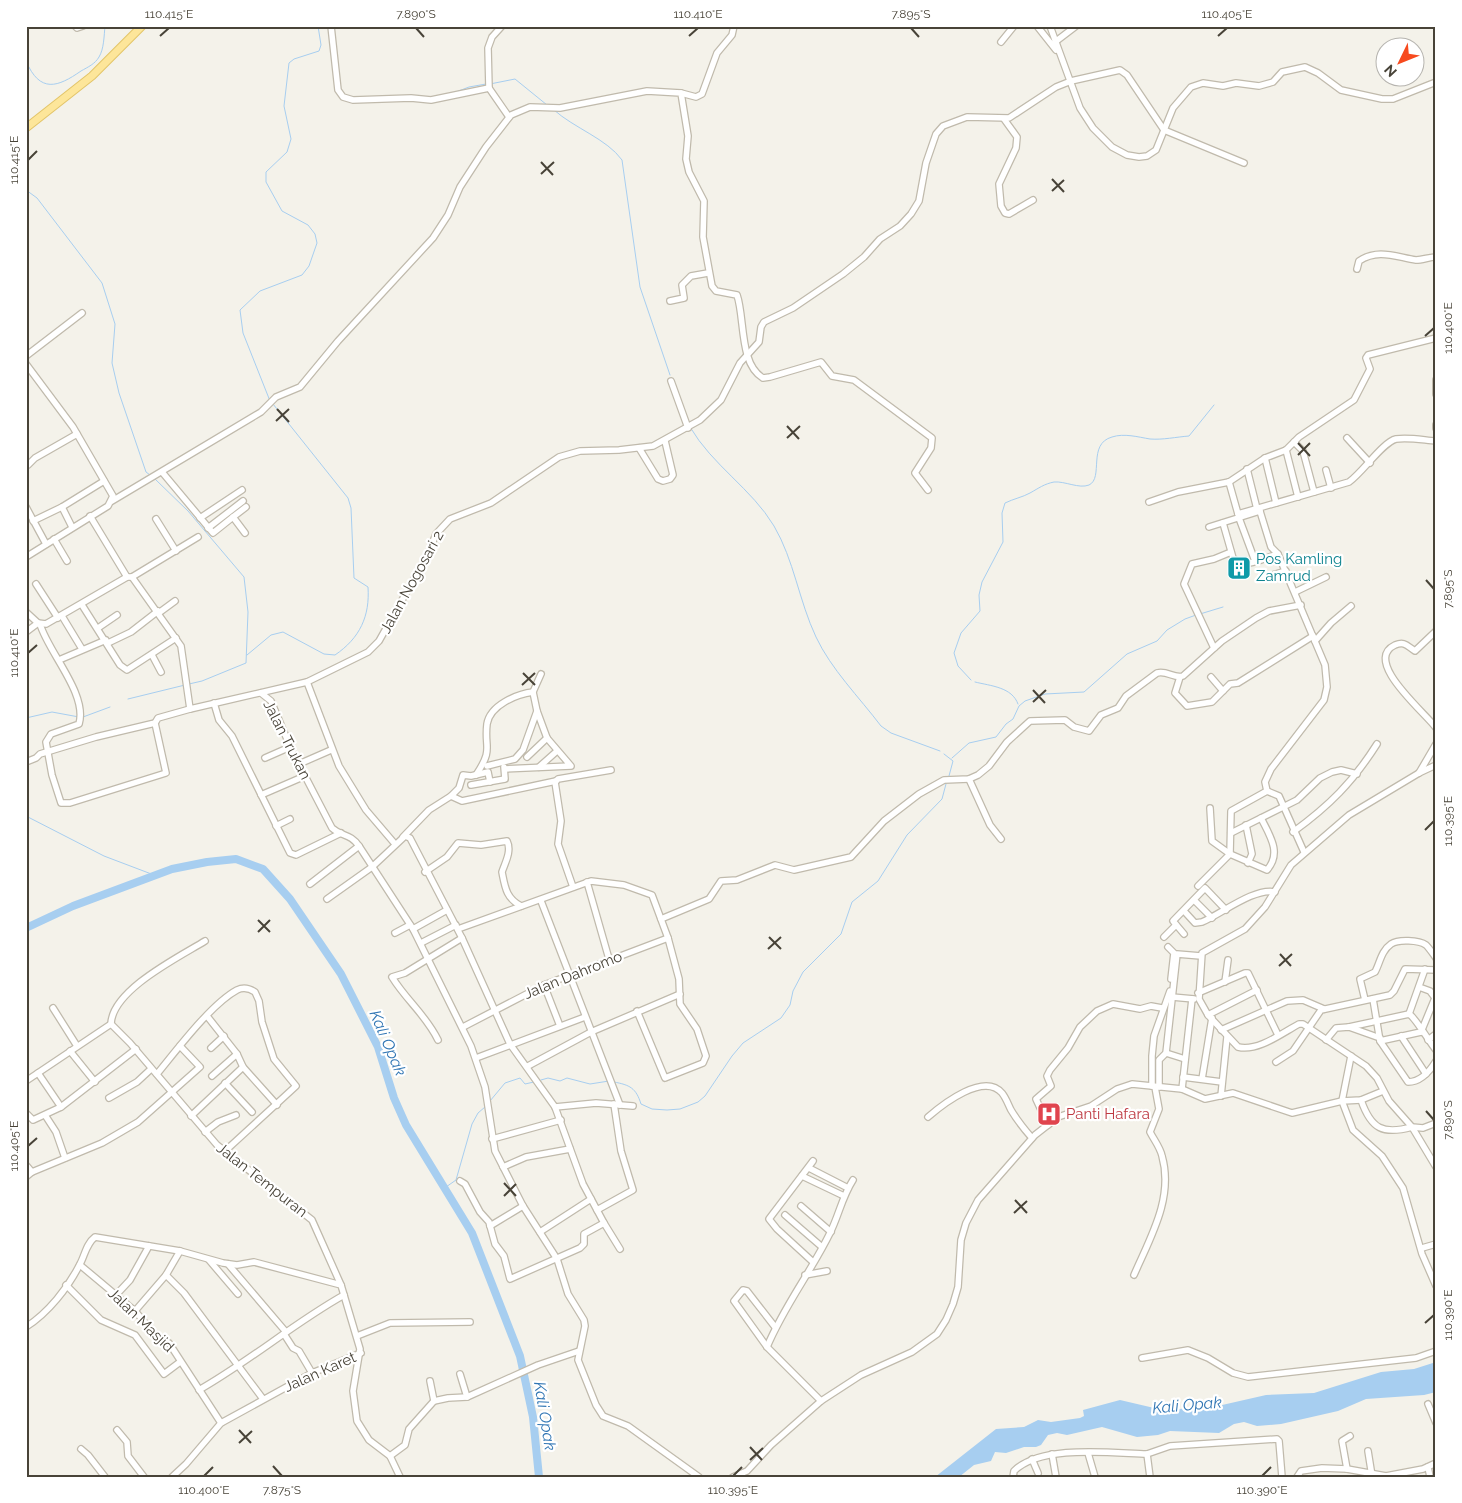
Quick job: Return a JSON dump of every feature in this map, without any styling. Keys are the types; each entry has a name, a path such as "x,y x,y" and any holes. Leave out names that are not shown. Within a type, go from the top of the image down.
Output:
{"main road":[{"path":"26,128 92,76 142,26"}],"street":[{"path":"75,26 77,28 83,26"},
{"path":"331,26 338,90 343,97 353,100 411,98 430,100 489,88"},
{"path":"502,26 492,37 488,48 489,88 509,117"},
{"path":"26,557 112,501 261,412 276,397 300,387 338,341 433,238 448,215 460,186 509,117 530,107 560,108 647,91 696,96 702,94 717,53 732,35 734,26"},
{"path":"1001,42 1014,26"},
{"path":"1037,26 1061,56"},
{"path":"1050,26 1072,81 1080,108 1086,118 1103,139 1118,152 1133,157 1147,156 1156,150 1173,108 1191,87 1203,83 1223,86 1236,83 1259,86 1273,82 1282,72 1305,67 1318,73 1341,90 1382,99 1394,99 1436,82"},
{"path":"1055,42 1076,26"},
{"path":"1033,200 1011,213 1003,212 1000,182 1016,148 1017,137 1004,119 1012,117 1056,87 1115,70 1123,72 1164,130 1244,163"},
{"path":"681,93 688,136 687,165 702,194 705,208 703,237 708,273 714,290 737,294 747,354 755,370 763,378 799,370 821,362 832,376 854,380 876,394 932,438 931,448 915,473 928,490"},
{"name":"Jalan Nogosari 2","path":"259,692 269,692 307,682 376,646 428,554 436,534 450,519 491,503 559,457 580,451 639,448 665,441 688,428 709,412 721,400 735,371 747,354 759,342 761,327 764,322 793,308 843,274 864,257 880,239 900,226 911,214 919,201 926,162 938,130 948,123 967,117 1004,119"},
{"path":"1357,270 1359,261 1375,255 1395,254 1420,260 1436,257"},
{"path":"670,301 684,298 682,287 689,278 708,273"},
{"path":"26,356 82,313"},
{"path":"1149,502 1178,492 1230,482 1265,458 1286,450 1299,437 1357,396 1370,369 1368,355 1436,338"},
{"path":"26,364 29,375 77,434 113,496 112,501"},
{"path":"1436,380 1436,394"},
{"path":"670,381 688,428"},
{"path":"28,465 35,458 77,434"},
{"path":"1347,438 1370,463"},
{"path":"1209,527 1276,503 1349,482 1392,441 1403,439 1436,441"},
{"path":"639,448 658,479 662,481 670,479 673,475 665,441"},
{"path":"1294,442 1303,451 1314,492"},
{"path":"1286,450 1298,497"},
{"path":"1265,458 1276,503"},
{"path":"1247,469 1271,547 1278,554 1286,571 1325,665 1327,693 1301,732 1271,769 1265,782 1265,792"},
{"path":"1326,470 1331,488"},
{"path":"161,473 208,528 214,533 233,517 244,504 208,528"},
{"path":"33,521 62,507 104,481"},
{"path":"1230,482 1239,516 1255,561"},
{"path":"200,518 242,490"},
{"path":"26,507 46,544"},
{"path":"62,507 72,527"},
{"path":"90,516 130,577 159,612 182,646 190,709"},
{"path":"233,517 246,534"},
{"path":"156,519 176,551"},
{"path":"1223,522 1233,558 1240,563 1255,561 1278,554"},
{"path":"26,632 39,624 46,624 82,605 198,537"},
{"path":"54,539 67,561"},
{"path":"1214,648 1184,584 1192,564 1214,560 1231,552"},
{"path":"1265,578 1286,571"},
{"path":"1295,592 1326,578"},
{"path":"36,584 82,650"},
{"path":"59,660 131,632 174,601"},
{"path":"82,605 107,641 120,664 127,670 176,638"},
{"path":"1301,606 1262,614 1214,648 1180,678 1175,693 1189,706 1212,702 1230,684 1238,683 1314,639 1351,606"},
{"path":"26,612 39,624 76,696 80,722 51,734 46,742 58,800 62,805 166,773 155,723"},
{"path":"98,628 118,615"},
{"path":"1436,631 1415,651 1406,644 1400,643 1389,648 1386,654 1388,666 1400,690 1436,728"},
{"path":"152,655 161,672"},
{"path":"661,919 709,899 721,881 737,880 775,865 794,870 851,857 884,821 919,794 944,780 968,780 989,766 1007,742 1030,721 1062,720 1074,727 1090,730 1101,715 1118,708 1126,696 1157,673 1163,672 1180,678"},
{"path":"402,839 410,828 429,810 451,796 459,788 463,775 474,775 487,766 571,766 556,751 536,710 533,692 541,674"},
{"path":"1211,677 1223,691"},
{"path":"307,682 331,750 366,810 395,844"},
{"name":"Jalan Trukan","path":"26,762 47,752 96,737 155,723 158,718 259,692 271,701 290,747 331,826 341,833"},
{"path":"490,782 487,766 489,753 487,724 490,717 514,696 533,692"},
{"path":"214,703 220,720 232,736 292,855 341,833 352,837 421,943 426,958 476,1058 486,1086 492,1139 503,1167 523,1206 557,1259 568,1294 584,1320 585,1326 578,1351 582,1373 603,1416 628,1426 699,1477"},
{"path":"504,766 515,759 523,750 536,710"},
{"path":"527,757 548,738"},
{"path":"1293,832 1324,809 1357,774 1377,744"},
{"path":"1419,772 1436,744"},
{"path":"265,758 290,747"},
{"path":"299,764 331,750"},
{"path":"523,750 527,757 540,766"},
{"path":"540,766 556,751"},
{"path":"1155,1086 1159,1060 1166,1053 1177,954 1201,954 1245,929 1275,892 1291,865 1304,852 1321,841 1353,812 1419,772 1436,765"},
{"path":"472,786 474,775 487,766"},
{"path":"459,788 505,779 504,766"},
{"path":"451,796 462,801 611,770"},
{"path":"1231,833 1301,797 1320,778 1332,772 1342,770 1357,774"},
{"path":"261,795 305,776"},
{"path":"968,780 990,825 1001,839"},
{"path":"556,781 561,822 558,844 573,887"},
{"path":"1198,886 1230,854 1231,811 1265,792 1279,796 1293,832 1304,852"},
{"path":"1210,808 1212,841 1230,854 1267,870 1275,854 1273,842 1261,818"},
{"path":"276,826 290,819"},
{"path":"1246,826 1252,854 1248,863"},
{"path":"327,899 372,867 405,836 410,838 425,872 457,927 510,1044 528,1066 555,1107 583,1184 620,1249"},
{"path":"425,872 447,857 460,842 481,845 507,841 509,845 507,861 502,872 505,890 510,898 521,906"},
{"path":"310,884 359,846"},
{"path":"588,882 610,959"},
{"path":"421,943 457,927 541,900 588,882 624,885 648,892 652,895 673,953 680,1004 697,1029 706,1056 700,1065 667,1078 658,1066 637,1011"},
{"path":"1184,934 1173,921 1205,888 1226,910"},
{"path":"1184,911 1195,923 1212,918 1267,890 1275,892"},
{"path":"541,900 617,1105 621,1151 634,1190 598,1210"},
{"path":"1194,900 1212,918"},
{"path":"395,933 447,910"},
{"path":"1164,937 1176,925"},
{"path":"438,1040 420,1010 408,1000 392,977 462,938"},
{"name":"Jalan Dahromo","path":"462,1027 544,984 668,938"},
{"path":"27,1079 111,1024 111,1017 117,1006 136,986 205,941"},
{"path":"1365,1000 1360,979 1375,972 1381,956 1391,944 1405,942 1420,943 1427,947 1436,958"},
{"path":"1134,1275 1162,1209 1166,1194 1163,1157 1150,1132 1160,1109 1155,1086 1152,1056 1162,1008 1170,992 1174,952 1168,946"},
{"path":"1201,954 1199,996 1210,1016 1238,1047 1246,1048 1299,1024 1309,1027 1372,1071 1383,1091 1412,1127 1436,1166"},
{"path":"1225,982 1228,960"},
{"path":"1276,1062 1293,1051 1318,1012 1392,993 1405,969 1436,970"},
{"path":"1409,1014 1425,969"},
{"path":"1172,997 1192,999 1246,973 1257,990 1278,1035"},
{"path":"544,984 560,1026"},
{"path":"1419,987 1430,992 1435,999 1421,1032"},
{"path":"157,1074 207,1016 236,990 245,988 255,992 274,1059 296,1084 293,1090 224,1152"},
{"path":"1210,1016 1257,990"},
{"path":"528,1066 591,1032 680,994"},
{"path":"1182,1089 1192,999"},
{"path":"1221,1030 1287,1001 1300,999 1324,1009"},
{"path":"1373,999 1380,1039 1408,1082 1417,1080 1426,1074 1436,1061"},
{"path":"1048,1125 1036,1098 1050,1087 1047,1076 1050,1070 1089,1017 1113,1004 1140,1009 1150,1006 1162,1008"},
{"path":"52,1008 77,1046"},
{"path":"1326,1040 1336,1028 1409,1014 1416,1019 1421,1032 1436,1050"},
{"path":"207,1016 238,1054 243,1068 277,1105"},
{"path":"1202,1080 1210,1016"},
{"path":"476,1058 585,1017"},
{"name":"Jalan Tempuran","path":"111,1024 136,1049 191,1116 224,1152 312,1220 341,1285 361,1353"},
{"path":"1349,1027 1380,1039 1421,1032"},
{"path":"1428,1040 1436,1034"},
{"path":"211,1048 224,1036"},
{"path":"1221,1096 1227,1036"},
{"path":"1402,1036 1426,1074"},
{"path":"26,1177 32,1172 102,1143 138,1122 200,1067 180,1046"},
{"path":"26,1113 32,1120 61,1107 136,1049"},
{"path":"70,1051 94,1082"},
{"path":"1166,1053 1185,1059"},
{"path":"212,1076 238,1054"},
{"path":"1351,1056 1342,1101 1353,1130 1382,1156 1403,1188 1436,1286"},
{"path":"109,1098 137,1082 151,1068"},
{"path":"191,1116 243,1068"},
{"path":"38,1073 61,1107"},
{"path":"1183,1077 1222,1082"},
{"path":"225,1083 252,1112"},
{"path":"928,1117 955,1097 985,1085 991,1085 1004,1095 1020,1123 1032,1138"},
{"path":"733,1477 747,1471 771,1445 821,1401 861,1375 912,1352 940,1330 946,1320 958,1287 959,1257 966,1223 986,1189 1032,1138 1058,1117 1091,1106 1128,1085 1182,1089 1205,1099 1233,1092 1292,1113 1342,1101 1361,1100 1383,1091"},
{"path":"1361,1100 1366,1115 1376,1126 1394,1132 1412,1127 1423,1128 1436,1123"},
{"path":"555,1107 586,1103 633,1106"},
{"path":"45,1114 56,1132 65,1158"},
{"path":"205,1132 214,1124 236,1115"},
{"path":"492,1139 561,1120"},
{"path":"503,1167 526,1157 570,1150"},
{"path":"813,1162 770,1219 777,1229 813,1262"},
{"path":"26,1165 32,1172"},
{"path":"809,1168 848,1188"},
{"path":"802,1176 844,1196"},
{"path":"767,1347 775,1327 831,1232 844,1196 853,1180"},
{"path":"460,1181 464,1184 473,1202 490,1226 498,1251 505,1259 510,1279 582,1246 584,1234 604,1222"},
{"path":"540,1232 591,1199"},
{"path":"490,1226 523,1206"},
{"path":"801,1206 831,1232"},
{"path":"785,1215 822,1247"},
{"path":"26,1327 42,1315 66,1286 80,1265 88,1244 95,1237 180,1251 237,1265 254,1262 341,1285"},
{"path":"1422,1248 1436,1244"},
{"path":"116,1295 130,1280 149,1246"},
{"path":"134,1311 166,1275 180,1251"},
{"path":"208,1259 238,1294"},
{"path":"227,1263 285,1333 293,1348 300,1351 312,1373"},
{"name":"Jalan Masjid","path":"80,1265 134,1311 156,1337 169,1343 221,1423"},
{"path":"805,1275 827,1271"},
{"path":"166,1275 184,1293 263,1399"},
{"path":"66,1286 101,1320 135,1336 164,1374 179,1359"},
{"path":"775,1327 747,1291 743,1290 734,1301 767,1347 821,1401"},
{"path":"199,1390 240,1366 312,1312 344,1295"},
{"path":"357,1336 390,1323 470,1322"},
{"path":"1142,1358 1188,1350 1208,1358 1233,1373 1248,1377 1416,1358 1436,1351"},
{"path":"390,1456 405,1445 409,1430 434,1401 466,1397 538,1365 578,1351"},
{"name":"Jalan Karet","path":"172,1477 186,1464 221,1423 312,1373 361,1353"},
{"name":"Jalan Karet","path":"361,1353 353,1391 357,1421 369,1440 390,1456 400,1477"},
{"path":"460,1374 466,1397"},
{"path":"430,1381 434,1401"},
{"path":"1428,1404 1436,1423"},
{"path":"117,1430 127,1442 128,1456 144,1477"},
{"path":"1347,1469 1342,1441 1350,1436"},
{"path":"1014,1477 1014,1471 1019,1466 1032,1459 1052,1454 1148,1454 1170,1446 1276,1439 1279,1441 1282,1477"},
{"path":"81,1449 105,1477"},
{"path":"1368,1451 1372,1476"},
{"path":"1088,1453 1095,1477"},
{"path":"1052,1454 1056,1477"},
{"path":"1148,1454 1150,1477"},
{"path":"1032,1459 1038,1473"},
{"path":"1297,1477 1301,1471 1328,1469 1347,1469 1372,1476 1386,1476 1428,1467 1436,1463"},
{"path":"1428,1467 1430,1477"},
{"path":"1328,1469 1329,1477"},
{"path":"1337,1469 1338,1477"}],"water":[{"path":"1436,1362 1436,1392 1424,1395 1366,1399 1338,1411 1281,1424 1257,1426 1244,1422 1234,1424 1219,1433 1170,1431 1158,1435 1137,1437 1102,1427 1067,1435 1057,1433 1048,1435 1041,1445 1036,1447 1024,1447 1006,1453 995,1452 991,1461 974,1465 959,1477 935,1477 996,1429 1024,1427 1038,1420 1051,1422 1080,1418 1084,1416 1083,1410 1120,1400 1167,1411 1193,1407 1209,1408 1266,1395 1314,1393 1381,1372 1414,1369"}],"waterway":[{"path":"26,61 31,72 43,83 57,84 65,81 91,65 101,54 105,26"},
{"path":"270,401 243,333 240,310 260,291 302,275 309,266 317,243 315,234 308,225 282,211 266,182 266,172 287,152 291,139 284,106 289,63 294,59 319,51 321,45 318,26"},
{"path":"490,84 515,79 547,105"},
{"path":"456,92 486,84"},
{"path":"554,110 608,146 622,160 640,287 670,375"},
{"path":"26,190 37,198 102,283 115,324 112,363 119,393 146,472 150,475"},
{"path":"247,655 271,635 283,632 324,654 335,655 351,641 362,626 368,598 368,587 354,578 351,508 348,498 273,404"},
{"path":"971,680 958,666 954,653 961,633 980,611 979,595 982,582 1003,542 1002,513 1005,503 1054,482 1081,486 1089,485 1095,476 1098,453 1104,441 1121,435 1150,439 1189,436 1214,405"},
{"path":"690,427 709,453 755,500 774,526 787,553 816,637 829,660 846,683 881,726 891,733 940,751"},
{"path":"155,479 188,511 244,577 248,612 246,663 202,681 189,684"},
{"path":"1200,614 1223,607"},
{"path":"952,758 969,743 996,737 1006,724 1013,719 1019,706 1025,701 1045,694 1084,692 1127,654 1157,641 1167,630 1185,619 1196,615"},
{"path":"975,682 1006,691 1015,698 1018,704"},
{"path":"128,699 185,685"},
{"path":"83,717 110,707"},
{"path":"26,718 52,712 79,717"},
{"path":"944,754 953,761 949,776"},
{"path":"614,1082 632,1088 641,1104 652,1109 680,1109 698,1102 705,1096 743,1043 781,1018 790,1005 793,991 803,972 841,934 852,902 878,881 907,835 942,799 946,784"},
{"path":"26,816 104,856 154,875"},
{"name":"Kali Opak","path":"26,928 73,906 172,869 207,862 236,859 263,869 290,899 341,974 378,1047 394,1098 406,1125 472,1233 520,1356 533,1417 539,1477"},
{"path":"490,1101 505,1083 520,1078 525,1084 534,1082"},
{"path":"541,1080 548,1078 560,1081 567,1078 590,1084 609,1081"},
{"path":"446,1187 456,1180 472,1124 478,1113 485,1107"}],"place":[{"name":"Pos Kamling Zamrud","path":"1239,568"},
{"name":"Panti Hafara","path":"1049,1114"}]}
